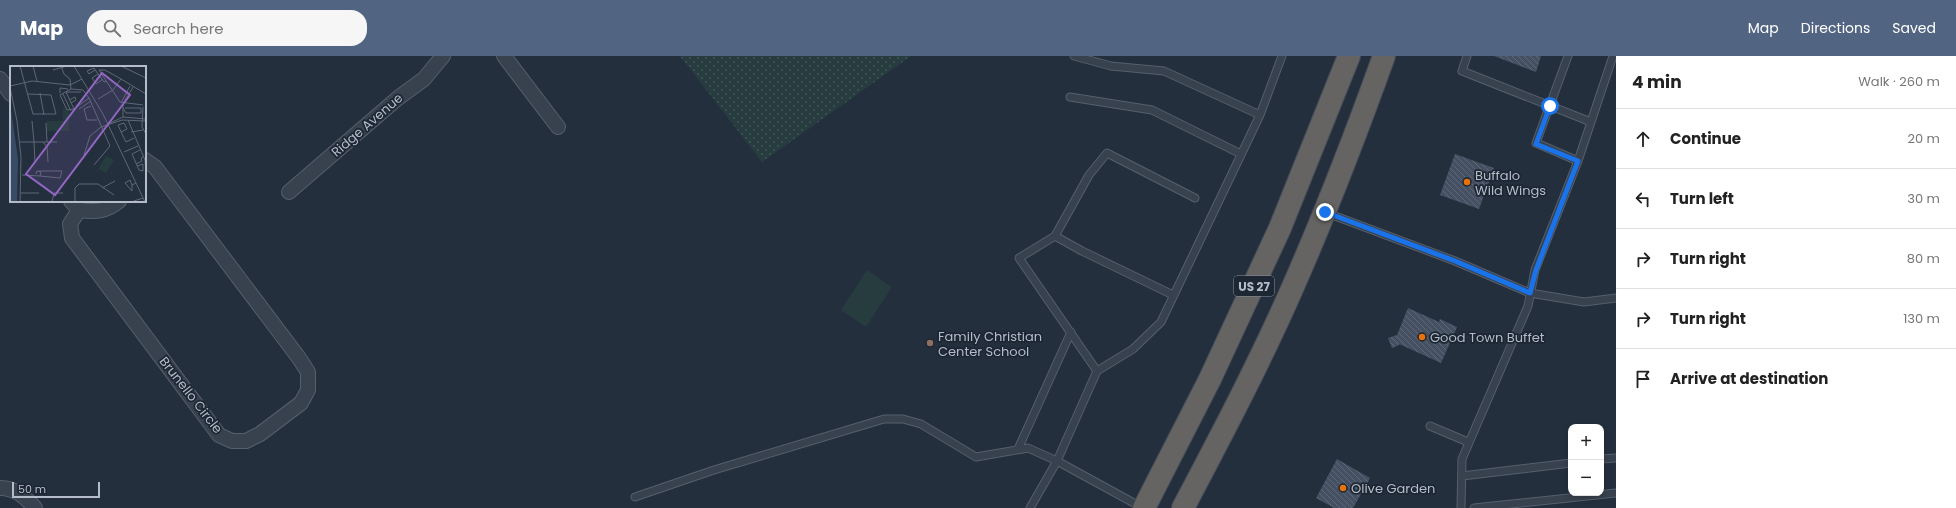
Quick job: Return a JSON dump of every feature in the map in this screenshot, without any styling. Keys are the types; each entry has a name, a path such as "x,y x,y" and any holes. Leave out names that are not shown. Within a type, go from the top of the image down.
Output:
{"highway":[{"name":"US 27","path":"1143,508 1210,379 1280,228 1349,56"},
{"path":"1336,183 1349,112 1370,56"},
{"name":"US 27","path":"1183,508 1272,332 1325,212 1384,56"}],"street":[{"name":"Ridge Avenue","path":"289,192 398,98 424,79 443,56"},
{"path":"504,56 558,127"},
{"path":"0,80 10,93"},
{"name":"Brunello Circle","path":"118,202 110,208 95,212 75,206 70,224 72,238 219,435 232,441 246,441 260,434 301,403 308,390 308,372 155,167 146,161"},
{"path":"0,488 15,491 26,498 35,508"}],"lane":[{"path":"1074,56 1111,66 1164,71 1260,114"},
{"path":"1030,508 1057,461 1097,370 1133,349 1161,322 1260,114 1282,56"},
{"path":"1467,56 1462,71 1591,122"},
{"path":"1568,56 1536,144 1578,161"},
{"path":"1461,508 1462,459 1468,442 1528,306 1536,270 1578,161 1613,56"},
{"path":"1070,96 1152,110 1241,154"},
{"path":"1097,370 1019,258 1055,236 1089,175 1107,152 1195,198"},
{"path":"1325,212 1455,261 1530,293 1584,302 1616,298"},
{"path":"1055,236 1082,251 1173,295"},
{"path":"1018,449 1071,332"},
{"path":"635,497 714,470 884,419 903,419 921,424 976,457 1028,448 1057,461 1143,508"},
{"path":"1430,426 1468,442"},
{"path":"1604,459 1616,458"},
{"path":"1462,476 1568,463"},
{"path":"1474,508 1616,492"}],"green space":[{"path":"680,56 911,56 762,162"},
{"path":"867,270 892,287 866,327 841,310"}],"building":[{"path":"1494,56 1541,56 1536,72"},
{"name":"Buffalo Wild Wings","path":"1455,154 1494,168 1479,209 1440,195"},
{"name":"Good Town Buffet","path":"1408,308 1439,322 1440,319 1457,327 1441,363 1399,344 1392,348 1388,338 1397,335"},
{"name":"Olive Garden","path":"1337,459 1370,478 1353,508 1334,508 1316,498"}],"place":[{"name":"Buffalo Wild Wings","path":"1467,182"},
{"name":"Good Town Buffet","path":"1422,337"},
{"name":"Family Christian Center School","path":"930,343"},
{"name":"Olive Garden","path":"1343,488"}],"route":[{"path":"1325,212 1455,261 1530,293 1536,270 1578,161 1536,144 1550,106"}]}
